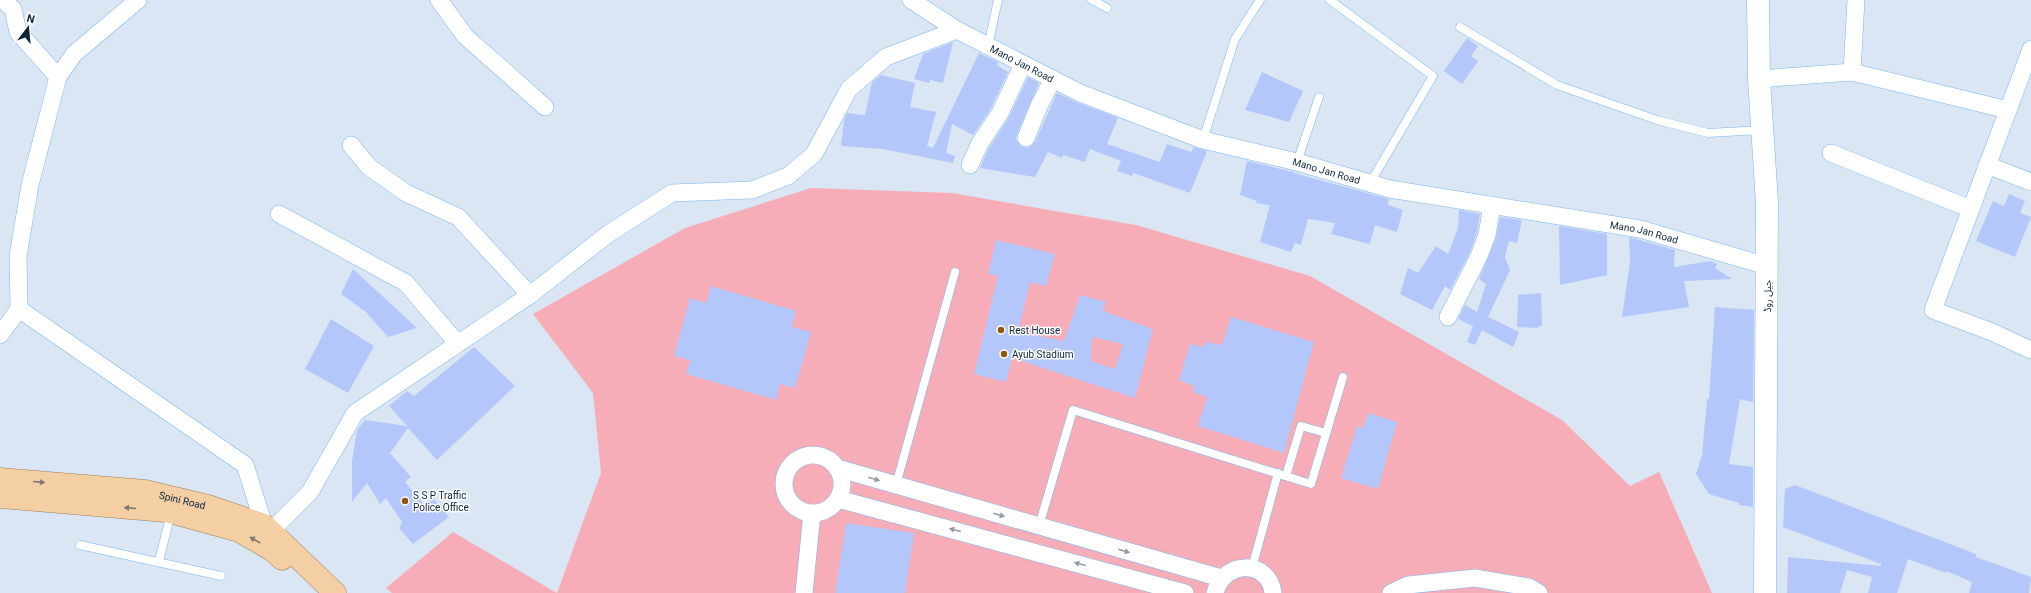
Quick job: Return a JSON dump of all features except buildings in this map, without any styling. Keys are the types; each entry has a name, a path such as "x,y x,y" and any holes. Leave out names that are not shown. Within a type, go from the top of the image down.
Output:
{"main road":[{"name":"جیل روڈ","path":"1758,0 1759,79 1767,203 1765,593"},
{"name":"Spini Road","path":"0,479 145,491 208,506 267,528 335,593"},
{"name":"Spini Road","path":"0,497 171,512 239,530 272,550 315,593"}],"street":[{"path":"3,0 13,8 18,32 58,77"},
{"path":"0,335 19,309 18,256 30,185 58,77 74,54 138,0"},
{"path":"439,0 465,36 545,107"},
{"name":"Mano Jan Road","path":"911,0 957,30 1080,93 1204,140 1297,162 1390,189 1640,229 1767,266"},
{"path":"1852,72 1856,0"},
{"path":"19,309 245,465 267,528 310,492 355,413 530,295 608,234 672,194 752,190 788,176 814,154 849,89 886,57 957,30"},
{"path":"2031,49 2027,74 2008,110 1933,310 1992,332 2031,350"},
{"path":"970,165 980,143 1000,113 1023,64"},
{"path":"1759,79 1852,72 2008,110"},
{"path":"1026,138 1039,106 1053,79"},
{"path":"351,145 369,167 406,193 458,217 530,295"},
{"path":"1831,153 1971,209"},
{"path":"1987,165 2031,182"},
{"path":"1448,316 1479,256 1487,235 1492,205"},
{"path":"279,214 406,283 457,343"},
{"path":"811,455 821,456 830,461 837,468 842,483 838,499 827,510 812,513 802,511 793,506 787,498 784,489 784,479 787,470 793,462 802,457 811,455"},
{"path":"837,468 1039,526 1218,586 1235,568 1252,568 1261,573 1268,580 1272,593"},
{"path":"838,499 1185,593"},
{"path":"804,593 812,513"},
{"path":"1391,593 1408,585 1475,578 1529,587 1539,593"}],"lane":[{"path":"988,46 998,0"},
{"path":"1092,0 1107,8"},
{"path":"1204,140 1235,38 1260,0"},
{"path":"1330,0 1433,76 1370,183"},
{"path":"1460,27 1557,85 1657,120 1708,133 1762,129"},
{"path":"1297,162 1319,97"},
{"path":"896,485 955,272"},
{"path":"1039,526 1073,410 1311,484 1343,377"},
{"path":"1252,568 1282,475 1301,426 1326,433"},
{"path":"159,561 171,512"},
{"path":"80,545 159,561 221,576"}],"shaded area":[{"name":"Ayub Stadium","path":"811,188 952,193 1136,225 1310,276 1562,420 1630,486 1659,472 1712,593 557,593 601,473 593,393 533,314 685,228"},
{"path":"453,532 557,593 392,593 386,588"}],"place":[{"name":"Rest House","path":"1001,330"},
{"name":"Ayub Stadium","path":"1004,354"},
{"name":"S S P Traffic Police Office","path":"405,501"}]}
